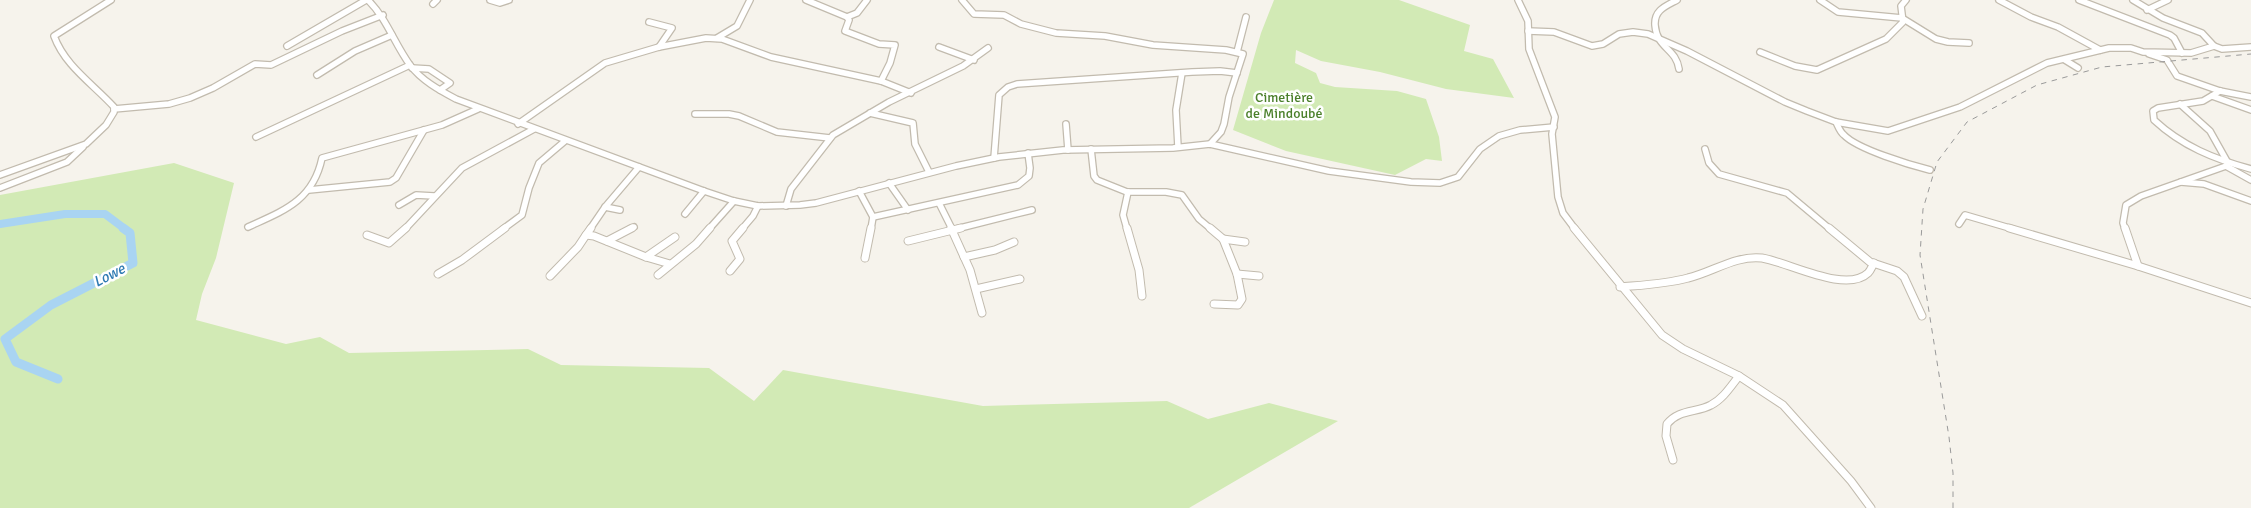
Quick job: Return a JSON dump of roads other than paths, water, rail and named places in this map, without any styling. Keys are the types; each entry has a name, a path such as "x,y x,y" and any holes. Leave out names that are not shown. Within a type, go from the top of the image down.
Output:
{"street":[{"path":"111,0 54,36 60,50 88,83 109,101 114,109"},
{"path":"287,46 367,0 384,15 392,34 411,66 423,78 440,90 478,109 518,124 704,191 734,201 758,206 816,203 929,172 994,158 1068,150 1178,147 1210,144 1329,171 1433,183 1450,181 1458,177 1480,149 1502,134 1520,130 1554,128"},
{"path":"490,0 500,3 509,0"},
{"path":"717,38 737,26 750,0"},
{"path":"806,0 847,17 857,13 867,0"},
{"path":"962,0 974,14 1004,15 1021,24 1056,33 1105,36 1153,45 1243,54 1224,124 1221,132 1210,144"},
{"path":"1518,0 1528,21 1529,49 1555,117 1559,205 1580,236 1662,335 1671,342 1739,376 1783,405 1851,482 1871,508"},
{"path":"1661,0 1662,3 1653,20 1656,37 1672,52 1679,64 1679,69"},
{"path":"1659,10 1677,0"},
{"path":"1820,0 1828,8 1851,15 1903,18 1926,36 1940,42 1969,43"},
{"path":"1760,52 1795,66 1818,70 1886,39 1900,26 1903,18 1901,6 1906,0"},
{"path":"1999,0 2031,17 2058,26 2100,50"},
{"path":"2079,0 2170,35 2174,38 2182,53"},
{"path":"2133,0 2147,10 2194,28 2202,33 2214,46 2222,49 2251,47"},
{"path":"2147,10 2168,0"},
{"path":"114,109 169,104 190,98 213,88 255,64 271,65 384,15"},
{"path":"847,17 849,20 845,31 879,44 895,45 890,63 881,81"},
{"path":"1237,52 1246,17"},
{"path":"649,22 672,28 658,47"},
{"path":"1528,31 1554,32 1592,46 1603,44 1614,36 1628,32 1644,33 1687,51 1785,102 1836,122 1880,130 1895,130 1960,108 2047,63 2118,47 2131,48 2167,60 2174,73 2181,78 2220,91 2251,96"},
{"path":"317,75 355,50 392,34"},
{"path":"518,124 598,66 658,47 706,38 717,38 771,57 881,81 911,93"},
{"path":"2143,52 2191,53 2214,46"},
{"path":"939,48 974,60"},
{"path":"786,206 792,189 830,138 839,130 960,68 974,60 988,48"},
{"path":"960,68 966,57"},
{"path":"2065,60 2078,68"},
{"path":"256,137 411,66 429,69 450,84 440,90"},
{"path":"994,158 999,96 1008,87 1017,84 1182,73 1220,71 1237,74"},
{"path":"1178,147 1174,126 1176,100 1182,73"},
{"path":"2220,91 2203,101 2158,108 2153,111 2154,120 2180,142 2227,164 2251,180"},
{"path":"2212,96 2251,110"},
{"path":"2180,104 2210,131 2227,164"},
{"path":"0,188 67,162 106,125 114,109"},
{"path":"248,227 280,213 309,190 318,177 322,158 456,120 478,109"},
{"path":"870,113 913,123 915,144 929,172"},
{"path":"695,114 729,114 739,116 777,132 830,138"},
{"path":"1836,122 1843,134 1858,144 1902,163 1930,170"},
{"path":"1066,124 1068,150"},
{"path":"367,235 389,243 406,228 415,216 462,168 534,129"},
{"path":"309,190 390,182 396,178 424,130"},
{"path":"438,274 462,260 522,215 538,163 566,141"},
{"path":"0,175 86,144"},
{"path":"1091,149 1094,176 1097,180 1128,192 1166,191 1182,195 1199,219 1223,239 1238,274 1241,302 1238,304 1214,304"},
{"path":"1705,149 1709,164 1719,174 1788,193 1874,263 1897,271 1904,278 1922,316"},
{"path":"873,217 992,192 1026,182 1031,173 1028,154"},
{"path":"2138,266 2123,223 2126,205 2141,196 2227,164 2251,169"},
{"path":"550,276 578,247 605,207 639,167"},
{"path":"2180,182 2204,184 2251,201"},
{"path":"889,183 908,210"},
{"path":"685,214 704,191"},
{"path":"859,191 873,217 865,258"},
{"path":"1128,192 1123,215 1140,270 1142,296"},
{"path":"399,205 416,195 434,196"},
{"path":"658,275 696,244 734,201"},
{"path":"939,203 976,288 982,313"},
{"path":"730,270 740,259 732,241 753,216 758,206"},
{"path":"605,207 620,210"},
{"path":"908,241 1032,210"},
{"path":"1959,224 1962,217 1966,215 2138,266 2251,303"},
{"path":"607,241 634,227"},
{"path":"586,235 670,264"},
{"path":"646,257 675,237"},
{"path":"1223,239 1245,242"},
{"path":"964,258 995,250 1014,242"},
{"path":"1620,286 1691,278 1742,257 1768,259 1818,275 1843,279 1857,279 1868,274 1874,263"},
{"path":"1238,274 1259,276"},
{"path":"976,288 1020,279"},
{"path":"1673,460 1664,436 1668,424 1681,413 1710,406 1718,400 1739,376"}],"waterway":[{"name":"Lowe","path":"0,224 65,214 105,214 125,229"},
{"name":"Lowe","path":"58,379 16,362 5,339 51,305 133,263 130,233 123,228"}],"railway":[{"path":"1953,508 1953,473 1949,437 1920,255 1923,209 1937,162 1967,122 2037,85 2102,67 2251,54"}],"park label":[{"name":"Cimetière de Mindoubé","path":"1284,105"}]}
